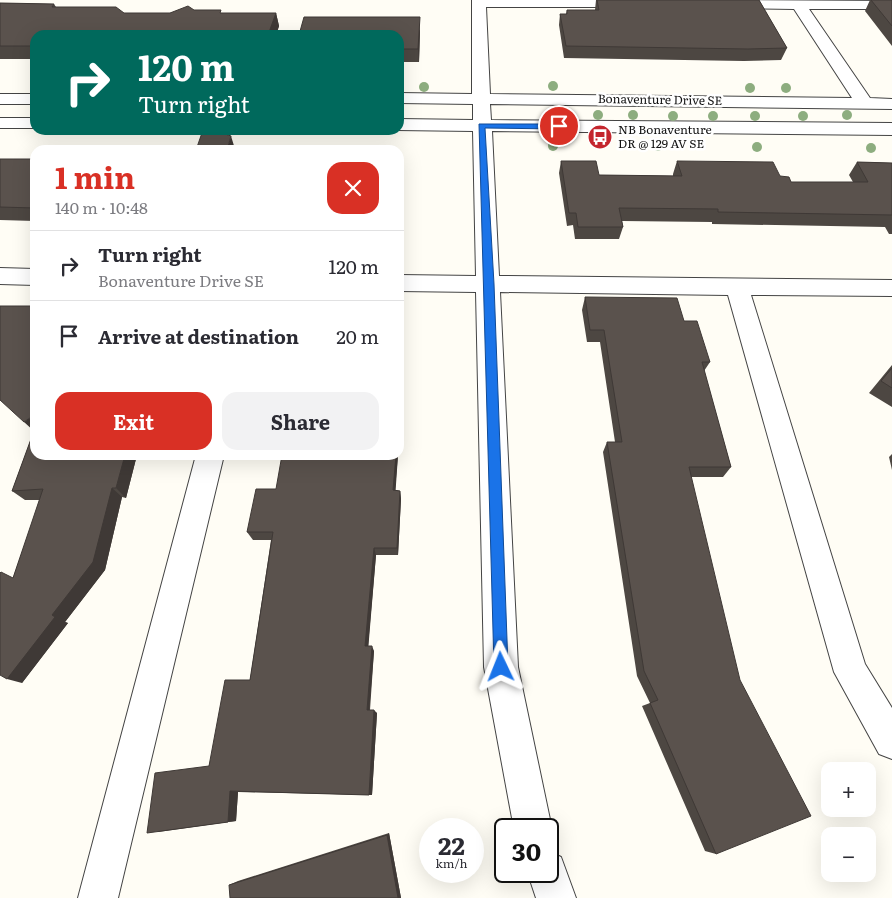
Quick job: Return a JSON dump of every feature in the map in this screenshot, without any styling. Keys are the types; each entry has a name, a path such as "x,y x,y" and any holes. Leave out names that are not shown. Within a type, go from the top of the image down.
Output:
{"street":[{"path":"531,818 501,667 478,2 639,2"},
{"path":"713,4 798,2 892,5"},
{"path":"798,2 864,103"},
{"name":"Bonaventure Drive SE","path":"404,98 481,97 892,104"},
{"path":"0,99 30,99"},
{"path":"0,123 30,123"},
{"name":"Bonaventure Drive SE","path":"404,125 892,129"},
{"path":"0,276 30,277"},
{"path":"404,283 892,288"},
{"path":"737,286 851,672 892,741"},
{"path":"98,898 209,460"},
{"path":"551,883 556,898"}],"building":[{"path":"597,0 759,0 787,48 566,46 560,14 567,14 567,10 599,10"},
{"path":"871,0 892,0 892,26"},
{"path":"0,3 54,4 52,7 116,7 124,13 170,13 188,6 194,10 221,10 220,13 276,13 270,30 30,30 30,46 0,46"},
{"path":"304,17 420,17 418,49 404,49 404,30 300,30"},
{"path":"201,135 231,136 228,145 198,145"},
{"path":"0,159 30,159 30,208 0,207"},
{"path":"561,161 596,161 599,175 682,176 677,161 773,162 780,176 789,177 791,182 868,182 857,162 892,163 892,215 718,212 718,209 619,208 623,227 578,227 576,213 569,213"},
{"path":"585,297 677,298 684,321 697,321 710,362 702,362 731,467 689,467 740,680 811,816 716,854 650,703 658,700 644,671 607,442 622,442 604,330 590,330"},
{"path":"0,306 30,306 30,418 24,422 0,400"},
{"path":"892,368 892,388 881,381"},
{"path":"30,442 30,460 124,460 116,488 112,488 93,562 52,615 55,617 7,679 0,675 0,573 13,578 43,489 12,491"},
{"path":"281,460 396,460 393,490 400,491 397,548 374,548 365,646 372,646 367,710 374,710 369,795 230,791 228,822 147,833 155,773 209,766 225,680 250,680 273,532 247,532 256,489 276,489"},
{"path":"387,835 398,898 230,898 229,885"}],"place":[{"name":"NB Bonaventure DR @ 129 AV SE","path":"600,137"}],"route":[{"path":"501,667 482,125 559,126"}]}
